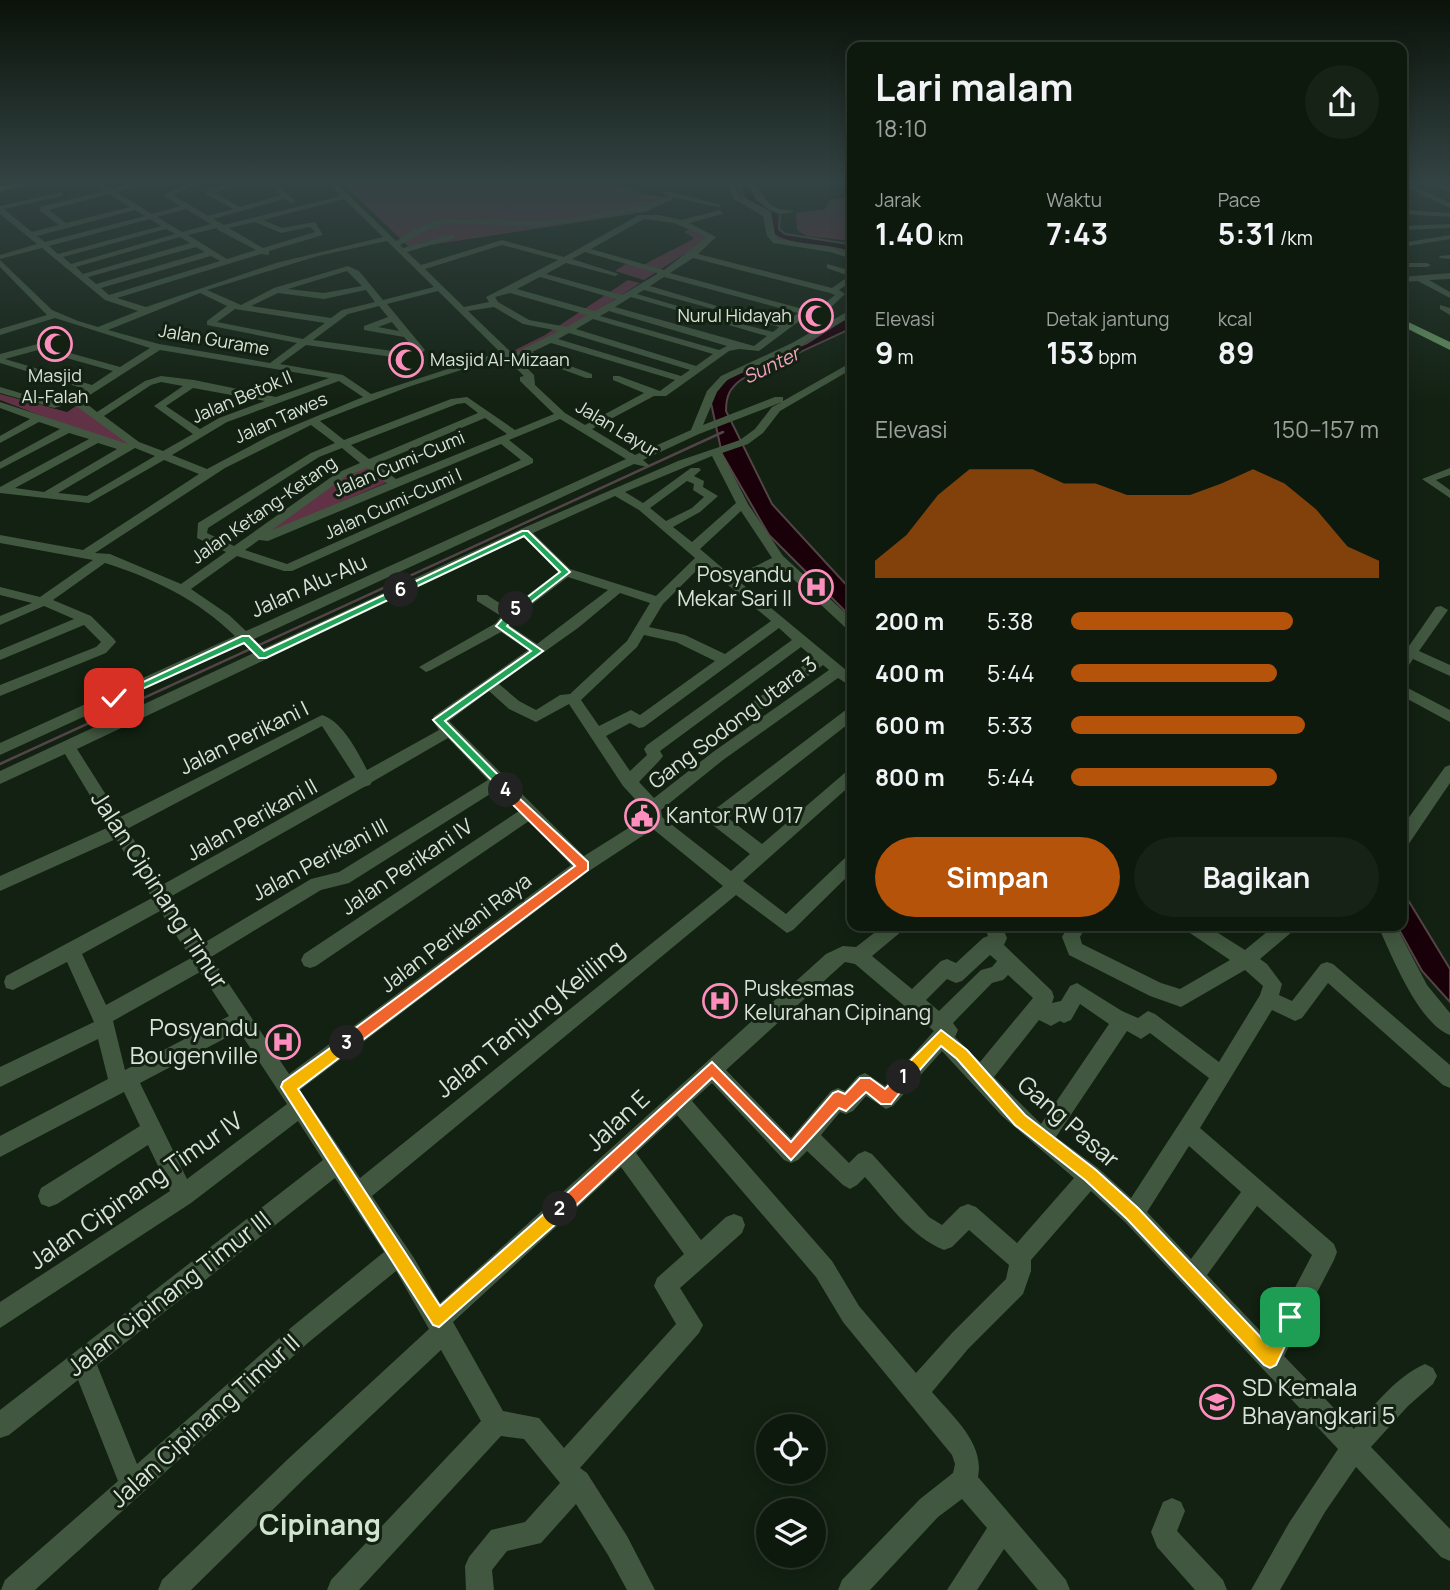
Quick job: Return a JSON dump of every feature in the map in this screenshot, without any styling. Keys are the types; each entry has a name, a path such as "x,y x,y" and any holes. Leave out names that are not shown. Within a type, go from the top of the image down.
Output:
{"main road":[{"path":"1407,325 1450,348"},
{"path":"1407,331 1450,354"}],"street":[{"path":"55,257 62,255"},
{"path":"68,267 108,255"},
{"path":"80,277 156,255"},
{"path":"93,288 203,255"},
{"path":"215,255 225,261"},
{"path":"108,298 246,255"},
{"path":"269,255 285,264"},
{"path":"101,331 148,309 316,255"},
{"name":"Jalan Layur","path":"406,255 483,331 484,337 511,355 531,383 561,415 646,467"},
{"path":"418,268 464,255"},
{"path":"552,255 615,274"},
{"path":"461,311 494,303 490,297 494,294 510,290 573,255"},
{"path":"601,255 806,313"},
{"path":"511,355 552,340 692,255"},
{"path":"674,266 827,306 841,294 693,255"},
{"path":"736,255 776,265"},
{"path":"55,257 108,298 148,309"},
{"path":"0,262 52,313 0,332"},
{"path":"1407,265 1427,265"},
{"path":"831,266 847,273"},
{"path":"111,268 125,278"},
{"path":"343,268 350,269 365,284 409,335 419,348 419,353 400,355 305,342 210,323 238,306 276,290 343,268"},
{"path":"146,272 159,281"},
{"path":"800,272 847,285"},
{"path":"538,274 704,316"},
{"path":"1407,279 1450,276"},
{"path":"1418,278 1450,295"},
{"path":"276,290 332,295 365,284"},
{"path":"833,291 847,285"},
{"path":"640,286 713,306"},
{"path":"272,366 345,312 441,288"},
{"path":"510,290 720,353"},
{"path":"202,291 238,306 332,321"},
{"path":"461,311 495,304 516,318 569,330 697,369"},
{"path":"606,307 756,349 816,304"},
{"path":"731,311 788,327"},
{"name":"Jalan Gurame","path":"52,313 101,331 158,347 341,377 371,398"},
{"path":"698,431 712,391 724,378 795,345 847,315"},
{"path":"394,318 367,328 409,335"},
{"path":"721,320 776,336"},
{"path":"483,331 496,327"},
{"path":"511,355 554,328"},
{"path":"552,340 684,380"},
{"path":"616,378 648,392 666,392 720,353 738,346"},
{"path":"0,359 38,347 120,370"},
{"path":"0,390 54,405 75,399 158,347"},
{"path":"511,355 589,376"},
{"name":"Jalan Tawes","path":"88,552 208,473 313,421 371,398 511,355"},
{"path":"0,359 92,388"},
{"path":"646,467 682,463 718,453 752,437 760,412 847,359"},
{"path":"0,778 68,747 255,647 616,492 646,467 698,431 760,412 847,368"},
{"name":"Jalan Betok II","path":"45,496 85,501 94,498 199,433 276,400 341,377"},
{"path":"96,417 152,381 165,379 190,386 209,398 234,391 276,400"},
{"path":"190,386 163,401 159,408 199,433"},
{"path":"582,427 648,392"},
{"path":"75,399 131,447"},
{"path":"234,551 201,536 202,526 303,461 343,444 463,399 514,434"},
{"path":"3,408 208,473"},
{"name":"Jalan Ketang-Ketang","path":"184,589 328,484 366,463 484,414"},
{"name":"Jalan Cumi-Cumi","path":"249,543 396,485 561,415"},
{"path":"0,440 39,418"},
{"path":"313,421 396,485"},
{"path":"0,466 68,429"},
{"path":"2,490 97,439"},
{"name":"Jalan Cumi-Cumi I","path":"234,551 288,568 529,461 501,439"},
{"path":"2,490 45,496 131,447"},
{"path":"718,453 742,504 779,559 847,621"},
{"path":"643,508 696,469 682,463"},
{"name":"Jalan Alu-Alu","path":"0,749 255,647 646,467"},
{"path":"1450,471 1428,479 1450,495"},
{"path":"665,526 696,510 712,496 697,488 700,483 686,477"},
{"path":"616,492 643,508 847,678"},
{"path":"489,684 514,705 536,717 565,699 573,699 615,663 641,630 658,601 742,504"},
{"path":"525,532 566,572 616,590 658,601"},
{"path":"0,539 88,552 184,589 223,616 255,647"},
{"path":"0,621 42,602 106,557"},
{"path":"733,582 779,559"},
{"path":"426,667 505,620 566,572"},
{"path":"583,866 497,782 439,720 538,651 616,590"},
{"path":"0,591 42,602 86,619 108,639 107,645 101,650 0,691"},
{"path":"482,598 538,651"},
{"path":"1407,649 1441,610"},
{"path":"0,655 86,619"},
{"path":"596,735 631,715 639,723 779,622"},
{"path":"641,630 688,640 725,660"},
{"path":"628,782 655,756 652,749 802,640"},
{"path":"1407,650 1450,671"},
{"path":"759,705 822,658"},
{"name":"Gang Sodong Utara 3","path":"654,814 718,756 838,671"},
{"path":"1407,692 1448,713"},
{"path":"573,699 628,782 654,814 732,884 788,925 847,867"},
{"path":"762,854 716,818 847,717"},
{"name":"Jalan Perikani I","path":"0,884 118,828 318,721 327,722 359,756 365,781"},
{"name":"Jalan Perikani II","path":"13,982 449,732"},
{"name":"Jalan Cipinang Timur","path":"68,747 161,898 338,1162 442,1324 496,1423"},
{"path":"1407,833 1450,771"},
{"name":"Jalan Tanjung Keliling","path":"359,1194 732,884 847,779"},
{"name":"Jalan Perikani III","path":"0,1077 103,1021 317,884 343,878 497,782"},
{"name":"Jalan Perikani IV","path":"310,960 530,812"},
{"name":"Jalan Perikani Raya","path":"288,1087 654,814"},
{"path":"859,956 890,931"},
{"path":"993,947 998,938 995,931"},
{"path":"1070,931 1075,949 1181,998 1247,960 1281,931"},
{"path":"1133,1214 1222,1076 1268,999 1273,984 1270,978 1247,960 1201,931"},
{"path":"1389,931 1411,980 1429,1006 1450,1026"},
{"path":"914,1000 947,967 956,975 989,944 1009,960 1008,963 1045,997 982,1076"},
{"path":"71,951 103,1021 124,1081 153,1130 183,1195"},
{"name":"Jalan E","path":"172,1590 442,1324 712,1069 832,960 843,954 859,956"},
{"name":"Gang Pasar","path":"859,956 914,1000 982,1076 987,1086 1020,1120 1091,1175 1133,1214 1450,1548"},
{"path":"712,1069 791,1153 838,1098 846,1104 865,1083 886,1099 985,977 998,974 1008,963"},
{"path":"1268,999 1295,1012 1326,970 1450,1078"},
{"path":"1037,1008 1051,1017 1058,1009 1064,1014 1077,992 1122,1022"},
{"path":"0,1147 242,1019"},
{"path":"1043,1138 1124,1019 1141,1030 1148,1020 1222,1076"},
{"path":"678,1101 824,1269 851,1314 917,1391 968,1458 964,1481 929,1508 852,1590"},
{"name":"Jalan Cipinang Timur IV","path":"0,1316 183,1195 301,1107"},
{"path":"49,1196 153,1130"},
{"path":"1188,1131 1322,1246 1326,1256 1270,1359"},
{"path":"807,1136 850,1178 865,1161 921,1225 942,1239 968,1215 1019,1259 1020,1271 1015,1286 960,1341 917,1391"},
{"path":"623,1153 699,1256"},
{"name":"Jalan Cipinang Timur III","path":"0,1426 338,1162"},
{"path":"1019,1259 1091,1175"},
{"path":"1193,1275 1257,1189"},
{"path":"480,1590 478,1566 500,1539 532,1534 571,1474 691,1325 664,1288 733,1225"},
{"name":"Jalan Cipinang Timur II","path":"15,1590 301,1334 398,1255"},
{"path":"83,1361 133,1486"},
{"path":"1265,1590 1303,1525 1354,1448 1400,1395 1425,1376"},
{"path":"341,1590 496,1423 530,1427 571,1474 617,1540 641,1590"},
{"path":"964,1481 1056,1590"},
{"path":"1172,1511 1164,1532 1166,1538 1213,1590"},
{"path":"961,1590 1003,1528"}],"shaded area":[{"path":"663,255 683,255 644,280 615,271 629,262 642,266"},
{"path":"628,280 640,283 555,338 518,354 515,350 545,335"},
{"path":"0,394 67,412 82,402 130,444 125,448 0,400"},
{"path":"367,464 390,481 258,538 330,484"}],"water":[{"name":"Sunter","path":"847,317 847,330 742,379 730,392 726,411 772,504 847,586 847,613 769,535 722,454 711,403 714,390 732,375 807,343"},
{"path":"1407,898 1450,969 1450,1002 1422,971 1400,931 1407,931"}],"waterway":[{"path":"0,764 723,432"}],"place":[{"name":"Nurul Hidayah","path":"816,316"},
{"name":"Masjid Al-Falah","path":"55,344"},
{"name":"Masjid Al-Mizaan","path":"406,360"},
{"name":"Posyandu Mekar Sari II","path":"816,587"},
{"name":"Kantor RW 017","path":"642,816"},
{"name":"Puskesmas Kelurahan Cipinang","path":"720,1001"},
{"name":"Posyandu Bougenville","path":"283,1042"},
{"name":"SD Kemala Bhayangkari 5","path":"1217,1402"}],"district":[{"name":"Cipinang","path":"320,1525"}],"route":[{"path":"114,698 246,638 263,656 525,532 566,572 509,615 501,626 538,651 439,720 497,782 583,866 288,1087 439,1319 712,1069 791,1153 838,1098 846,1104 865,1083 886,1099 941,1037 982,1076 987,1086 1020,1120 1091,1175 1133,1214 1270,1359 1290,1317"}]}
